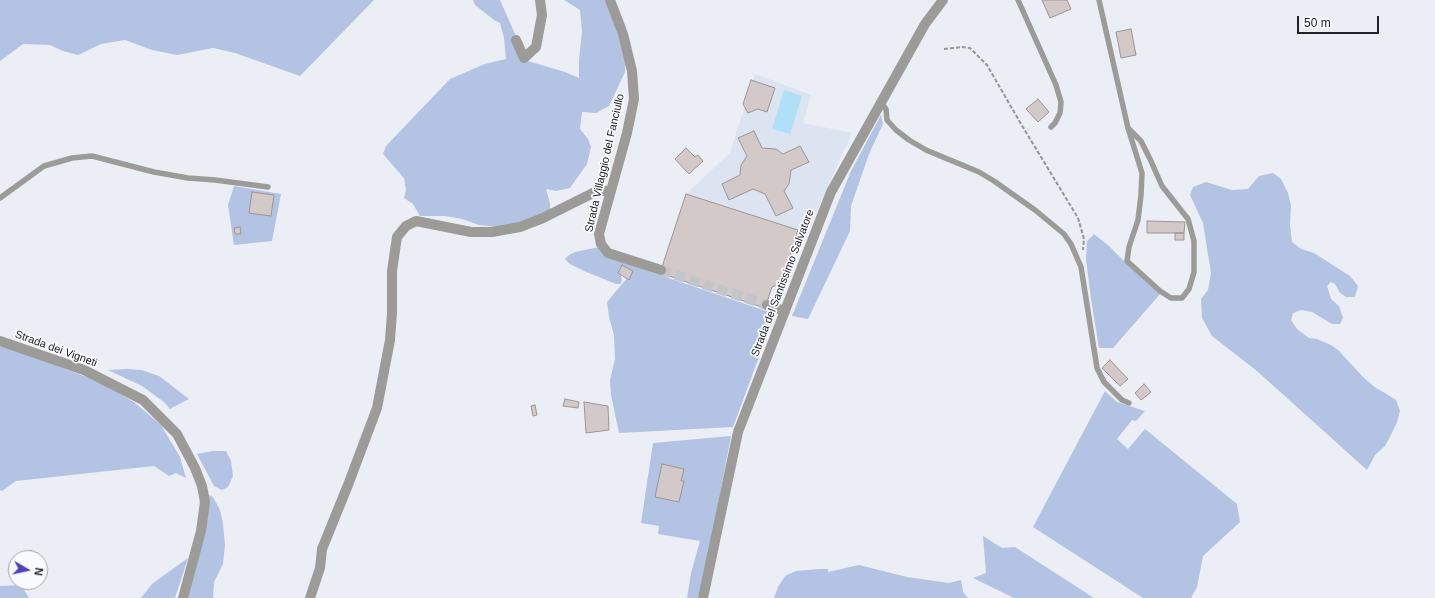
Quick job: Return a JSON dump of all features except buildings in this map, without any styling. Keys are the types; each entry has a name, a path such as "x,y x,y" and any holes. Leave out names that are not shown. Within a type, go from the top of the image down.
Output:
{"street":[{"path":"516,40 524,58 536,47 542,15 540,0"},
{"name":"Strada Villaggio del Fanciullo","path":"610,0 623,34 632,71 634,99 599,234 601,244 608,253 661,270"},
{"name":"Strada del Santissimo Salvatore","path":"703,598 738,432 831,192 926,24 943,0"},
{"path":"310,598 320,568 322,549 377,408 390,340 392,313 392,271 397,237 406,226 416,221 471,232 492,232 520,227 543,218 597,191 611,191"},
{"path":"767,305 785,311"},
{"name":"Strada dei Vigneti","path":"0,341 84,370 143,400 177,434 195,468 202,486 205,502 201,531 183,598"}],"lane":[{"path":"1018,0 1056,85 1062,102 1060,113 1051,127"},
{"path":"1099,0 1128,128 1142,173 1138,220 1128,247 1127,261 1160,291 1171,298 1182,298 1189,289 1194,272 1194,241 1188,219 1162,186 1141,141 1128,128"},
{"path":"881,102 886,109 887,120 896,130 909,140 926,150 978,172 994,181 1052,223 1064,234 1072,244 1081,267 1097,368 1104,382 1122,400 1129,403"},
{"path":"0,198 44,166 72,158 92,156 154,172 188,178 268,187"}],"path":[{"path":"944,49 962,47 970,48 987,64 1021,124 1078,218 1084,239 1081,267"}],"shaded area":[{"path":"0,0 374,0 300,76 235,53 213,48 177,55 152,50 125,40 101,44 78,55 63,51 50,45 23,44 0,61"},
{"path":"473,0 500,0 515,34 521,59 565,72 579,78 582,31 580,10 564,0 606,0 626,52 625,72 609,106 596,113 582,112 580,129 588,139 591,147 587,164 570,188 556,191 546,189 550,203 550,212 525,225 496,227 479,225 462,219 445,216 420,216 413,204 404,198 406,190 404,178 383,154 386,146 450,79 485,64 506,59 504,38 500,23 475,5"},
{"path":"755,74 811,95 803,123 852,133 804,239 795,241 782,283 772,287 765,308 660,273 686,194 730,153"},
{"path":"784,90 802,96 790,134 772,129"},
{"path":"881,115 883,124 869,154 851,206 850,231 808,319 792,316 851,171"},
{"path":"1273,173 1281,179 1288,193 1291,206 1290,225 1292,242 1301,249 1314,253 1350,276 1358,286 1355,297 1346,297 1340,293 1335,284 1331,282 1327,286 1331,299 1339,306 1343,318 1340,324 1332,324 1312,312 1301,310 1293,313 1291,320 1297,329 1309,338 1317,339 1338,350 1364,378 1376,388 1396,400 1400,411 1397,422 1385,446 1375,455 1367,470 1257,371 1212,336 1202,318 1201,299 1208,290 1211,273 1203,223 1190,195 1193,187 1206,182 1232,190 1248,189 1259,176"},
{"path":"234,186 281,194 272,241 234,245 228,205"},
{"path":"1094,234 1161,293 1113,348 1099,348 1086,259 1087,241"},
{"path":"599,247 636,267 775,314 733,427 619,433 611,395 610,380 615,359 614,335 607,302 633,271 627,268 620,269 622,281 620,284 616,284 584,271 570,264 565,259 575,252"},
{"path":"2,345 105,384 135,403 161,425 180,457 186,478 176,473 169,476 154,466 16,481 2,491 0,490 0,347"},
{"path":"108,370 142,370 159,376 189,399 170,409 164,402 142,386"},
{"path":"1105,391 1117,402 1145,411 1136,421 1132,420 1117,439 1128,449 1145,429 1237,504 1240,522 1203,556 1197,587 1191,598 1143,598 1033,527"},
{"path":"731,436 700,598 687,598 691,573 700,541 658,534 659,526 641,523 653,443"},
{"path":"213,451 226,451 231,461 233,476 228,487 222,490 214,486 197,454"},
{"path":"207,494 213,497 220,510 225,545 223,564 214,582 213,598 185,598"},
{"path":"983,536 1002,548 1015,547 1094,598 1014,598 973,578 986,573"},
{"path":"188,558 175,598 141,598 152,584"},
{"path":"859,565 907,577 949,583 961,580 963,592 968,598 774,598 778,587 785,576 796,571 828,569 828,572"},
{"path":"0,586 8,586 8,590 24,590 29,598 0,598"}],"tunnel":[{"path":"661,270 767,305"}]}
